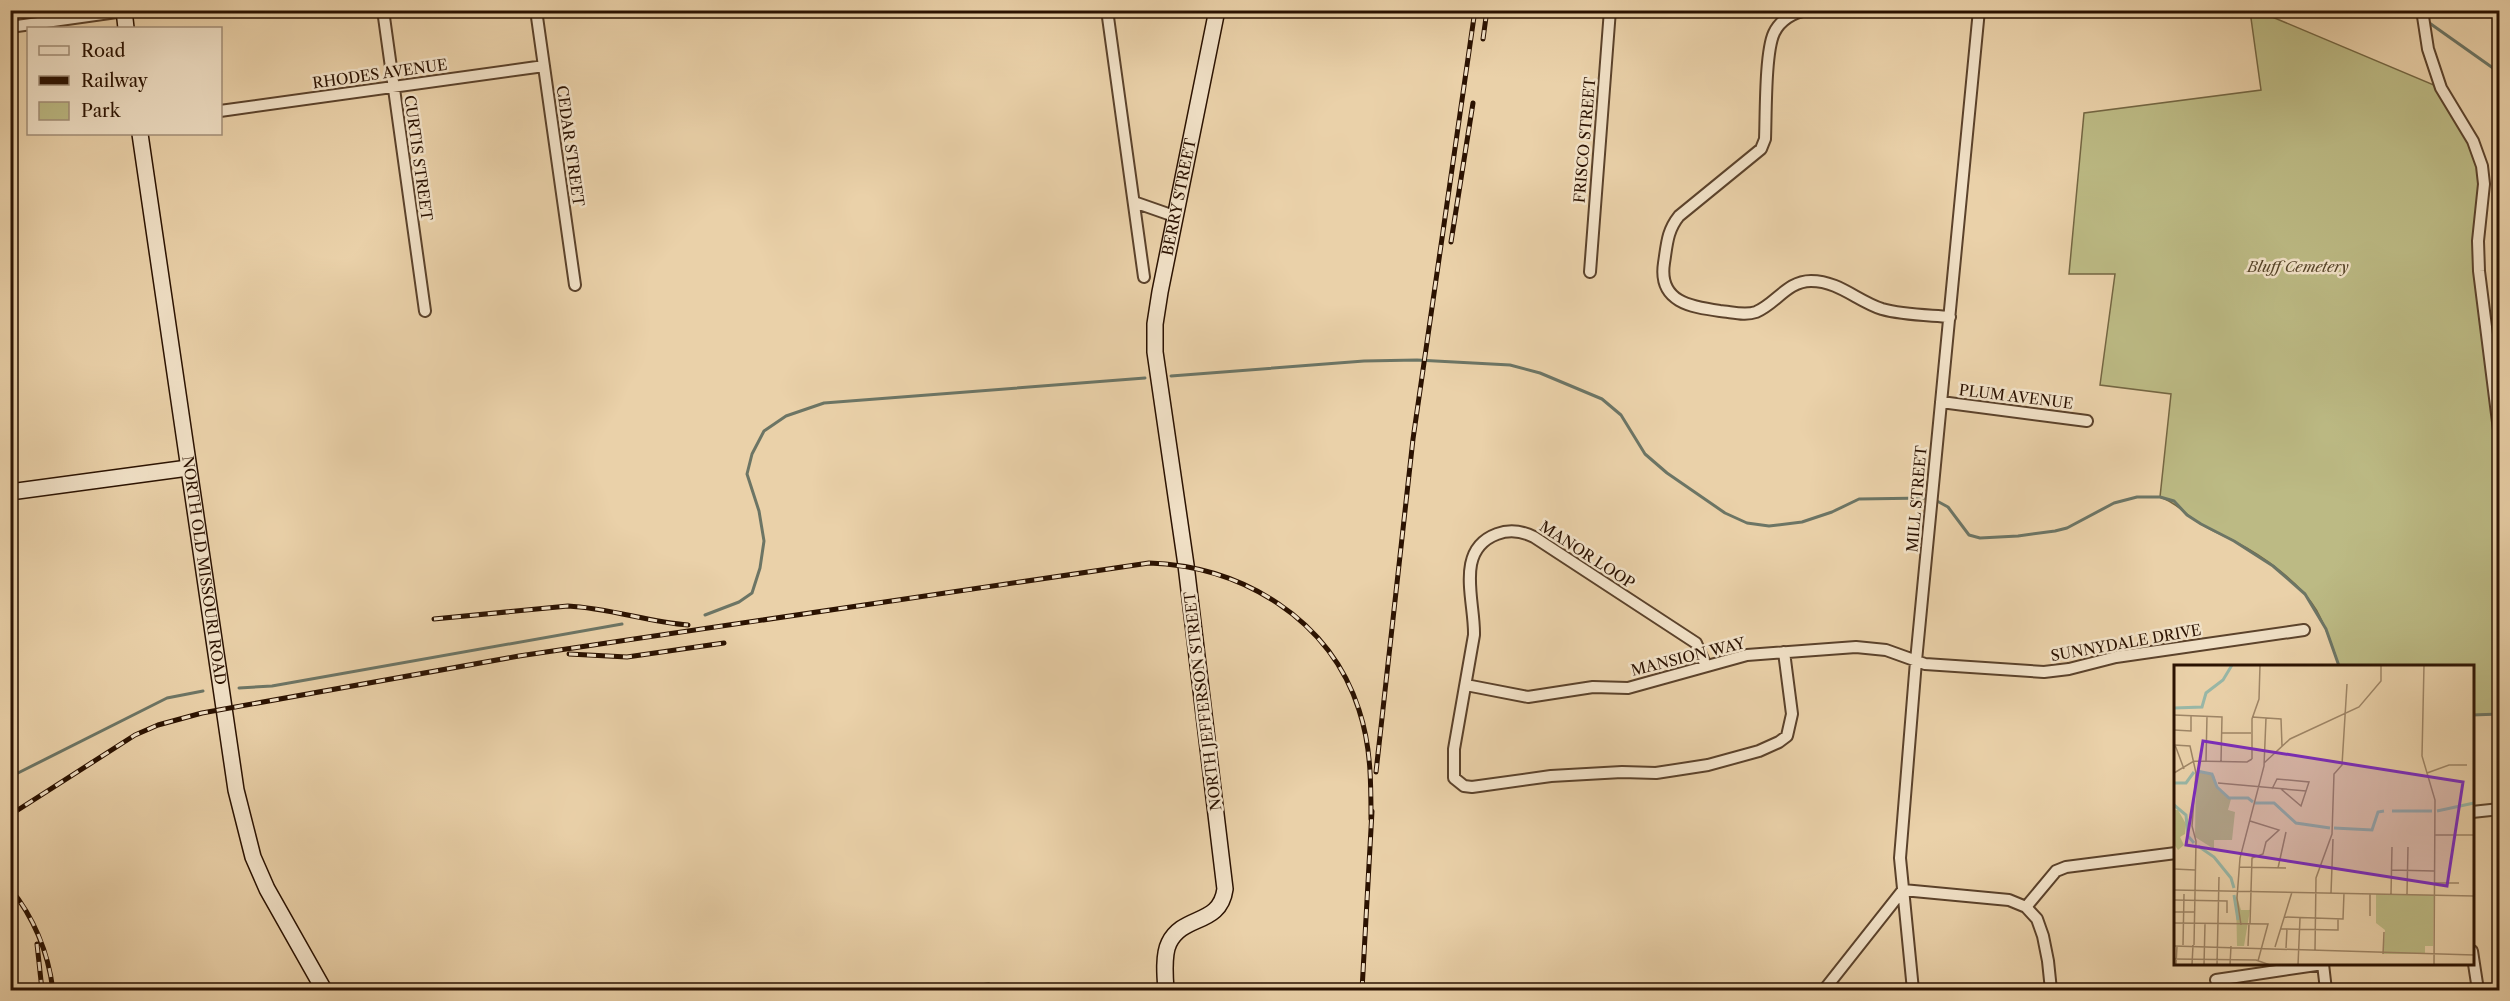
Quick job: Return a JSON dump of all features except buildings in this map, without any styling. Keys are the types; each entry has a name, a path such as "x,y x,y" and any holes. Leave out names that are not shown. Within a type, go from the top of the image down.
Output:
{"street":[{"name":"CURTIS STREET","path":"383,10 425,310"},
{"name":"CEDAR STREET","path":"537,10 575,285"},
{"path":"1107,10 1144,277"},
{"name":"BERRY STREET","path":"1159,385 1155,324 1174,216 1217,10"},
{"name":"FRISCO STREET","path":"1590,272 1610,10"},
{"path":"1807,10 1788,17 1774,33 1768,77 1765,139 1761,149 1679,216 1670,228 1663,270 1668,289 1682,303 1691,307 1744,314 1762,309 1790,287 1811,281 1839,287 1884,310 1950,317"},
{"name":"MILL STREET","path":"1914,990 1900,858 1916,661 1979,10"},
{"path":"2422,10 2428,49 2441,88 2476,147 2482,166 2484,184 2478,251 2499,438"},
{"path":"10,27 124,11 126,27"},
{"name":"RHODES AVENUE","path":"222,111 544,66"},
{"name":"NORTH OLD MISSOURI ROAD","path":"140,135 234,779 243,824 253,857 267,889 324,990"},
{"path":"1134,202 1174,216"},
{"name":"NORTH JEFFERSON STREET","path":"1159,385 1186,565 1225,889 1220,906 1214,912 1183,928 1169,943 1166,990"},
{"name":"PLUM AVENUE","path":"1941,402 2087,421"},
{"path":"10,492 188,468"},
{"name":"MANOR LOOP","path":"1707,666 1696,643 1686,636 1534,537 1514,531 1502,532 1483,542 1471,561 1469,571 1475,618 1454,749 1453,771 1457,782 1472,787 1551,776 1622,772 1656,773 1708,765 1759,751 1779,742 1786,736 1792,714 1784,652"},
{"name":"SUNNYDALE DRIVE","path":"1916,661 1925,664 2044,672 2069,669 2116,657 2304,630"},
{"name":"MANSION WAY","path":"1466,685 1514,696 1543,696 1593,687 1628,688 1747,655 1870,647 1916,661"},
{"path":"2474,812 2499,809"},
{"path":"2025,907 2056,871 2066,867 2174,853"},
{"path":"1824,990 1903,890 2009,900 2025,907 2037,919 2043,936 2051,990"},
{"path":"2474,964 2478,990"},
{"path":"2216,980 2316,965"},
{"path":"2323,965 2326,990"}],"green space":[{"name":"Bluff Cemetery","path":"2250,11 2258,11 2441,88 2482,166 2478,241 2500,438 2499,714 2474,715 2474,665 2339,665 2317,611 2291,580 2257,554 2195,521 2172,502 2160,497 2171,394 2100,385 2115,274 2069,274 2084,113 2261,90"},
{"path":"989,983 990,990 931,990"}],"waterway":[{"path":"2405,10 2419,18"},
{"path":"2428,22 2500,73"},
{"path":"1171,376 1364,361 1417,360 1510,365 1540,373 1602,399 1621,415 1645,454 1667,473 1725,513 1747,523 1769,526 1802,522 1832,512 1859,499 1926,498"},
{"path":"705,615 739,602 752,593 760,568 764,541 759,511 747,474 752,454 764,431 786,416 824,403 1145,378"},
{"path":"1937,501 1948,507 1969,535 1980,538 2018,536 2067,528 2114,503 2137,497 2160,497 2174,501 2187,515 2273,566 2305,594 2326,629 2339,665"},
{"path":"239,688 272,686 622,624"},
{"path":"10,777 167,698 203,691"},
{"path":"2474,715 2500,714"}],"railway":[{"path":"1376,772 1413,439 1475,10"},
{"path":"1483,39 1487,10"},
{"path":"1451,242 1473,103"},
{"path":"10,815 135,735 158,725 202,713 519,656 1149,563 1184,566 1217,574 1249,587 1278,604 1304,624 1327,649 1345,678 1363,724 1370,764 1371,819"},
{"path":"434,619 568,606 688,625"},
{"path":"569,654 627,657 724,643"},
{"path":"1362,990 1372,811"},
{"path":"10,888 27,912 39,936 48,962 53,990"},
{"path":"37,944 42,990"}]}
